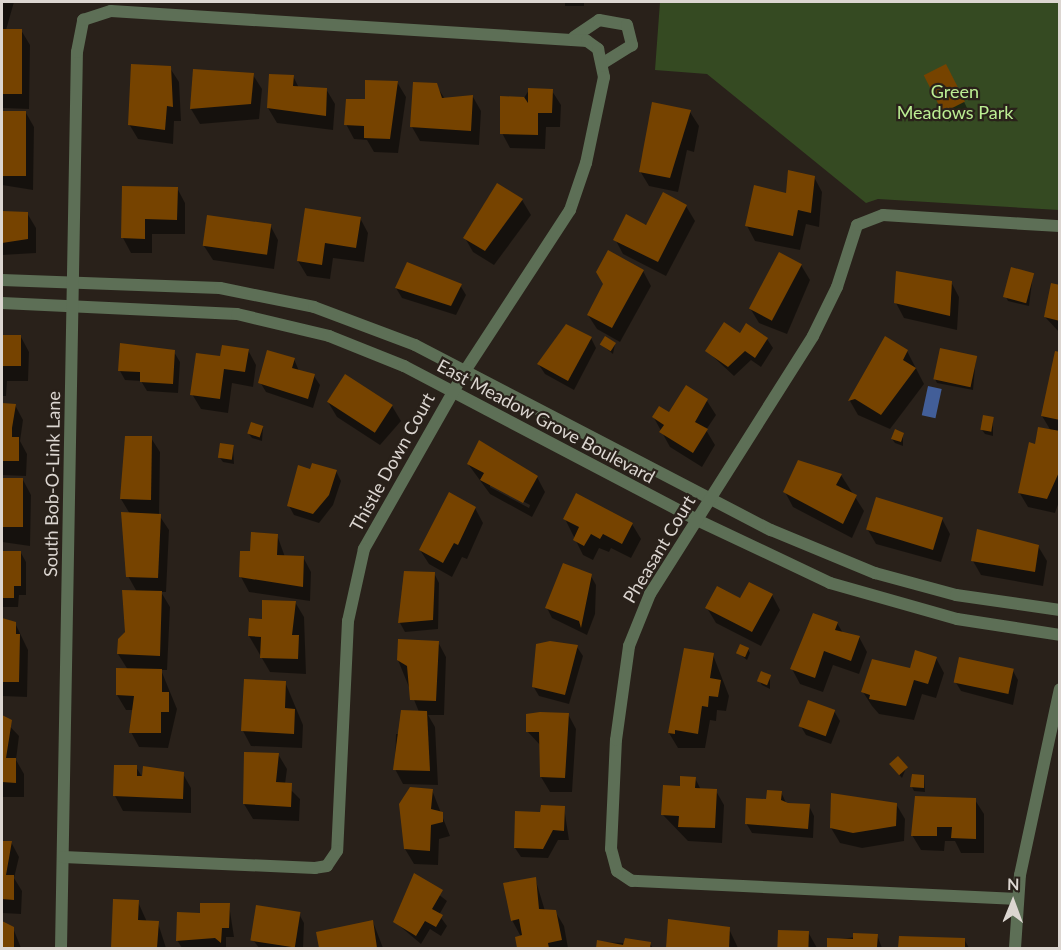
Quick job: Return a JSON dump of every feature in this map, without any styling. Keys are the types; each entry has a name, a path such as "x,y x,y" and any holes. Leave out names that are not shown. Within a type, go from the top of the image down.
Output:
{"street":[{"name":"South Bob-O-Link Lane","path":"61,948 77,52 83,20 111,11 574,37"},
{"path":"599,20 627,26 632,45 603,63 598,49 574,37 599,20"},
{"name":"Thistle Down Court","path":"63,857 327,866 337,851 348,621 358,571 375,525 465,371 570,210 586,163 603,63"},
{"name":"Pheasant Court","path":"1018,899 632,881 617,871 611,849 616,740 629,646 650,594 813,336 837,287 852,234 864,219 883,215 1059,226"},
{"name":"East Meadow Grove Boulevard","path":"2,280 220,288 279,298 380,330 465,371 711,498 875,573 956,595 1059,610"},
{"name":"East Meadow Grove Boulevard","path":"2,303 72,304 237,314 299,327 356,346 453,392 782,563 891,603 1059,635"},
{"path":"1015,948 1018,899 1059,689"}],"green space":[{"name":"Green Meadows Park","path":"660,2 1059,2 1059,210 878,199 866,203 707,74 655,70"}],"water":[{"path":"928,386 942,389 935,418 922,415"}],"building":[{"path":"2,29 22,29 22,94 2,94"},
{"path":"131,64 171,66 173,107 167,106 165,130 128,125"},
{"path":"946,64 965,101 943,113 924,75"},
{"path":"193,69 254,73 251,104 190,109"},
{"path":"269,74 294,75 293,86 327,88 326,116 267,108"},
{"path":"365,80 398,81 390,139 364,138 364,126 344,125 346,99 365,99"},
{"path":"413,82 437,83 442,98 473,95 471,131 410,127"},
{"path":"528,88 553,89 552,113 538,113 538,135 500,134 500,96 524,97 528,103"},
{"path":"652,102 691,110 670,178 639,172"},
{"path":"2,111 26,111 26,176 2,176"},
{"path":"788,170 815,176 811,213 798,210 793,236 745,226 754,185 786,193"},
{"path":"497,183 523,199 485,251 463,238"},
{"path":"122,186 178,187 177,220 145,219 145,239 121,238"},
{"path":"663,192 687,205 658,262 613,240 626,214 646,225"},
{"path":"305,208 361,217 356,248 325,243 322,265 297,261"},
{"path":"2,211 28,212 28,239 2,243"},
{"path":"207,215 271,224 267,255 203,246"},
{"path":"608,250 644,270 612,328 587,315 603,284 596,272"},
{"path":"779,252 802,264 772,321 749,309"},
{"path":"407,262 462,284 451,306 395,288"},
{"path":"1011,267 1034,273 1026,303 1003,297"},
{"path":"896,271 952,281 950,316 894,303"},
{"path":"1051,283 1060,285 1060,321 1044,317"},
{"path":"724,322 740,333 746,323 768,338 755,358 745,351 728,367 705,351"},
{"path":"566,324 592,337 568,381 537,364"},
{"path":"2,335 21,335 21,366 2,366"},
{"path":"605,336 616,343 611,351 600,344"},
{"path":"885,336 908,350 903,360 916,368 881,415 855,399 848,401"},
{"path":"120,343 175,350 173,384 140,382 140,372 118,371"},
{"path":"222,345 249,349 245,372 224,369 220,399 190,395 196,353 220,356"},
{"path":"940,348 977,356 971,387 933,379"},
{"path":"267,350 295,358 292,368 315,374 308,399 258,383"},
{"path":"1055,351 1060,352 1060,420 1041,416"},
{"path":"345,374 393,405 375,433 327,402"},
{"path":"686,385 708,399 695,422 708,429 693,453 659,432 664,425 652,417 659,406 669,412"},
{"path":"2,403 16,404 12,437 19,437 19,461 2,461"},
{"path":"983,415 994,417 991,432 980,430"},
{"path":"251,422 263,426 260,437 247,433"},
{"path":"1038,427 1060,431 1060,470 1047,499 1018,493 1029,442 1035,444"},
{"path":"895,429 904,433 901,442 891,439"},
{"path":"125,436 152,436 151,500 120,499"},
{"path":"479,440 538,476 523,503 480,480 484,473 467,464"},
{"path":"220,443 234,445 232,460 218,458"},
{"path":"798,460 842,474 836,485 857,495 843,524 783,492"},
{"path":"312,463 337,470 329,495 313,514 287,506 298,465 310,469"},
{"path":"2,478 23,478 23,527 2,527"},
{"path":"449,492 476,507 458,545 454,543 443,563 419,550"},
{"path":"576,493 633,523 622,544 603,534 600,539 591,534 584,546 573,540 579,527 563,519"},
{"path":"876,497 943,517 933,550 866,530"},
{"path":"121,512 161,514 158,578 126,577"},
{"path":"977,529 1039,545 1035,572 971,561"},
{"path":"251,532 278,534 277,555 304,556 303,587 239,577 240,551 250,551"},
{"path":"2,551 21,551 21,586 14,586 14,598 2,598"},
{"path":"563,563 592,574 581,628 579,621 545,608"},
{"path":"404,571 435,572 433,620 398,623"},
{"path":"749,582 773,594 752,632 705,608 717,586 740,598"},
{"path":"122,590 162,591 160,656 117,654 118,639 125,632"},
{"path":"262,600 296,601 292,635 299,635 298,659 260,658 261,637 248,636 249,618 262,619"},
{"path":"813,613 838,622 835,630 860,636 851,661 824,651 815,678 790,669"},
{"path":"2,618 16,622 16,634 20,634 19,682 2,682"},
{"path":"398,639 439,641 436,701 410,700 407,666 397,660"},
{"path":"550,641 578,645 565,695 532,687 536,644"},
{"path":"740,644 749,648 745,657 736,653"},
{"path":"684,648 714,653 710,678 721,680 718,697 709,696 708,707 702,706 698,734 675,730 675,734 668,733"},
{"path":"915,650 937,657 928,684 914,680 906,706 869,699 870,695 861,692 872,659 910,668"},
{"path":"959,657 1014,669 1008,694 954,682"},
{"path":"116,668 162,669 162,692 169,692 169,712 161,712 161,733 129,733 134,696 116,695"},
{"path":"761,671 771,675 767,685 757,681"},
{"path":"244,679 286,681 285,708 295,709 294,734 241,731"},
{"path":"808,700 835,710 826,736 798,726"},
{"path":"401,710 427,711 430,771 393,770"},
{"path":"569,713 565,778 540,777 539,732 526,732 526,714"},
{"path":"2,715 12,720 6,758 16,758 16,783 2,782"},
{"path":"244,752 279,753 276,782 292,783 291,807 243,804"},
{"path":"898,756 908,767 899,775 889,764"},
{"path":"114,765 137,765 137,776 142,776 143,766 184,772 183,799 113,796"},
{"path":"912,774 924,775 924,788 910,787"},
{"path":"680,776 696,777 695,788 717,789 715,828 678,827 679,816 661,815 663,785 680,786"},
{"path":"410,787 433,789 431,809 443,812 443,822 431,825 430,851 404,849 399,804"},
{"path":"767,790 782,791 781,800 788,803 810,804 808,829 745,824 746,798 766,799"},
{"path":"831,793 897,803 896,826 853,833 830,828"},
{"path":"915,796 976,798 976,839 951,838 952,827 937,827 937,836 911,836"},
{"path":"541,805 565,806 564,831 553,830 543,849 514,848 515,811 540,812"},
{"path":"2,841 12,841 6,875 14,875 14,900 2,899"},
{"path":"414,873 443,890 432,909 443,915 436,927 425,921 416,936 393,922"},
{"path":"536,877 539,909 556,910 562,940 548,943 549,948 517,948 515,937 522,935 519,919 511,921 503,883"},
{"path":"113,899 139,900 138,920 159,921 157,948 111,948"},
{"path":"200,903 230,903 229,928 222,928 221,943 215,938 176,941 177,912 200,913"},
{"path":"256,905 300,912 295,948 250,941"},
{"path":"668,919 730,927 729,948 666,948"},
{"path":"373,920 377,948 319,948 316,932"},
{"path":"2,921 14,927 14,948 2,948"},
{"path":"778,930 809,931 808,948 777,948"},
{"path":"853,933 878,934 877,947 827,948 827,938 853,939"},
{"path":"899,936 965,938 965,948 898,948"},
{"path":"625,938 651,942 650,948 596,948 597,940 623,945"}]}
